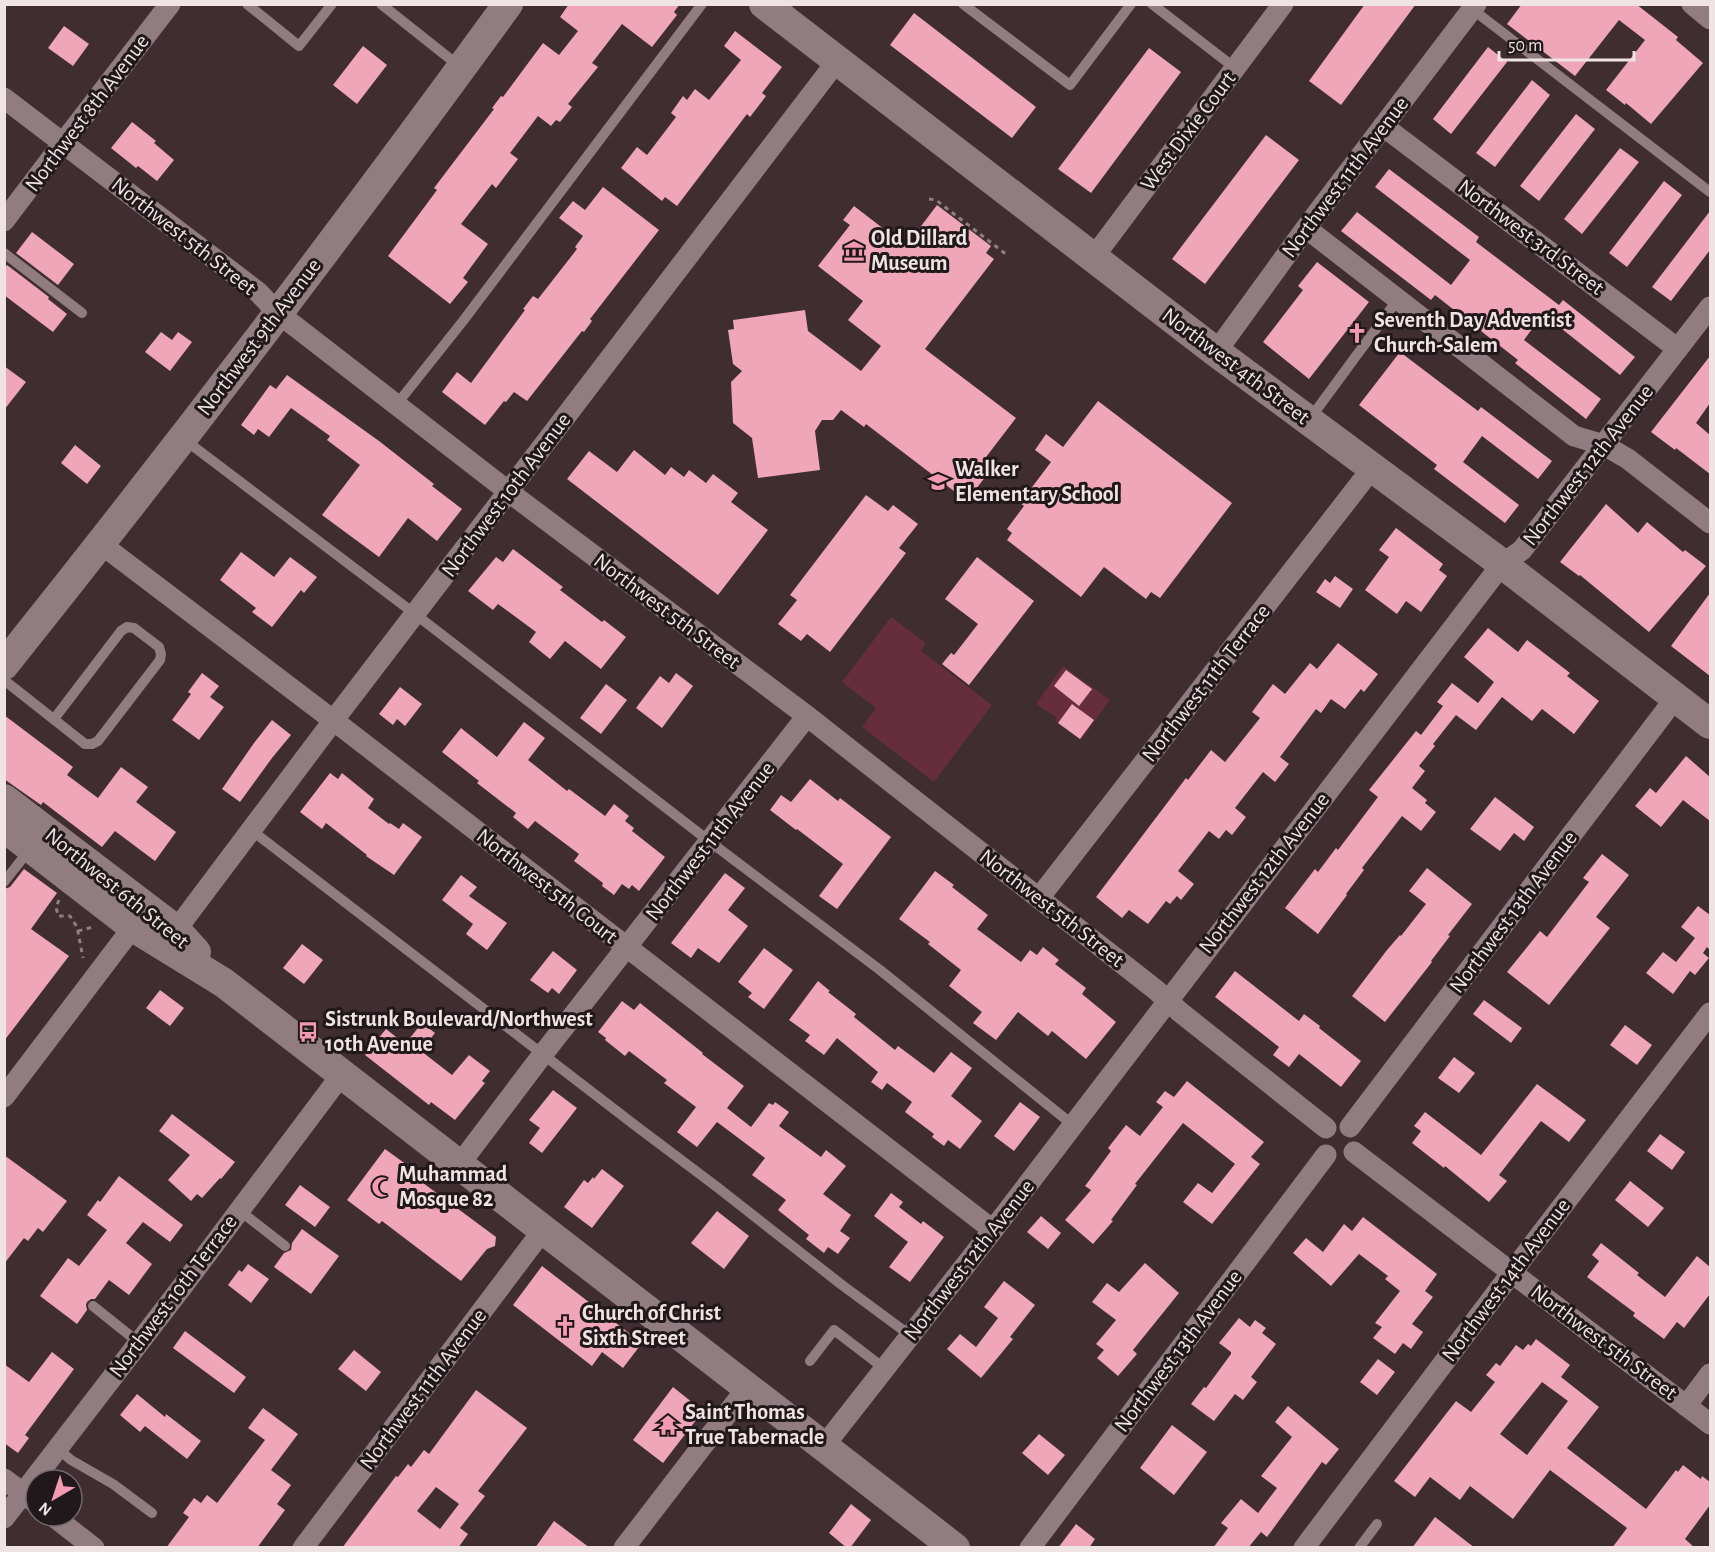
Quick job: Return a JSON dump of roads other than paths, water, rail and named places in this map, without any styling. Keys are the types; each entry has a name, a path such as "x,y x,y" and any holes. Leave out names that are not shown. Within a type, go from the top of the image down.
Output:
{"street":[{"name":"Northwest 8th Avenue","path":"4,221 170,4"},
{"name":"Northwest 9th Avenue","path":"4,665 101,544 278,313 508,4"},
{"name":"Northwest 4th Street","path":"764,4 1216,352 1502,564 1710,724"},
{"name":"West Dixie Court","path":"1093,258 1283,4"},
{"path":"1692,4 1710,19"},
{"name":"Northwest 11th Avenue","path":"1216,352 1306,228 1474,7"},
{"name":"Northwest 10th Avenue","path":"176,930 837,61"},
{"name":"Northwest 5th Street","path":"4,99 258,292 278,313 509,492 807,716 1168,999 1180,1012 1326,1128"},
{"name":"Northwest 3rd Street","path":"1383,126 1678,348"},
{"path":"1306,228 1574,436 1604,445 1628,459 1710,523"},
{"name":"Northwest 12th Avenue","path":"824,1446 993,1230 1502,564 1522,550 1710,307"},
{"name":"Northwest 11th Terrace","path":"1039,898 1373,467"},
{"name":"Northwest 5th Court","path":"101,544 993,1230"},
{"name":"Northwest 13th Avenue","path":"1350,1127 1676,697"},
{"name":"Northwest 11th Avenue","path":"459,1165 807,716"},
{"name":"Northwest 6th Street","path":"4,798 176,930 224,983"},
{"name":"Northwest 6th Street","path":"4,827 133,927 224,983 955,1548"},
{"path":"4,1097 133,927"},
{"name":"Northwest 14th Avenue","path":"1304,1548 1710,1013"},
{"name":"Northwest 10th Terrace","path":"46,1468 57,1448 185,1283 342,1074"},
{"path":"1335,1123 1350,1127 1356,1136 1354,1152 1344,1159 1332,1159 1326,1155 1320,1145 1322,1133 1326,1128 1335,1123"},
{"name":"Northwest 5th Street","path":"1354,1152 1710,1424"},
{"name":"Northwest 13th Avenue","path":"1030,1548 1326,1155"},
{"name":"Northwest 11th Avenue","path":"303,1548 543,1230"},
{"path":"1686,1406 1710,1374"},
{"path":"624,1548 747,1388"},
{"path":"4,1479 24,1494"},
{"name":"Northwest 10th Terrace","path":"4,1518 24,1502"},
{"path":"68,1528 94,1548"}],"lane":[{"path":"247,4 299,46 332,4"},
{"path":"381,4 461,68"},
{"path":"397,404 702,4"},
{"path":"963,4 1070,85 1131,4"},
{"path":"1152,4 1235,68"},
{"path":"1474,7 1710,192"},
{"path":"4,253 82,313"},
{"path":"1309,420 1398,299"},
{"path":"182,438 415,614 709,842 880,970 1073,1125"},
{"path":"4,681 85,744 92,744 98,741 160,660 159,647 134,628 127,627 121,631 54,719"},
{"path":"251,830 842,1285 911,1335"},
{"path":"4,882 31,847"},
{"path":"238,1210 285,1246"},
{"path":"93,1306 138,1342"},
{"path":"810,1361 834,1330 885,1369"},
{"path":"57,1448 71,1460 113,1484 152,1513"},
{"path":"1359,1548 1377,1524"}],"place":[{"name":"Old Dillard Museum","path":"854,251"},
{"name":"Seventh Day Adventist Church-Salem","path":"1357,333"},
{"name":"Walker Elementary School","path":"938,482"},
{"name":"Sistrunk Boulevard/Northwest 10th Avenue","path":"308,1032"},
{"name":"Muhammad Mosque 82","path":"382,1187"},
{"name":"Church of Christ Sixth Street","path":"565,1326"},
{"name":"Saint Thomas True Tabernacle","path":"668,1425"}]}
